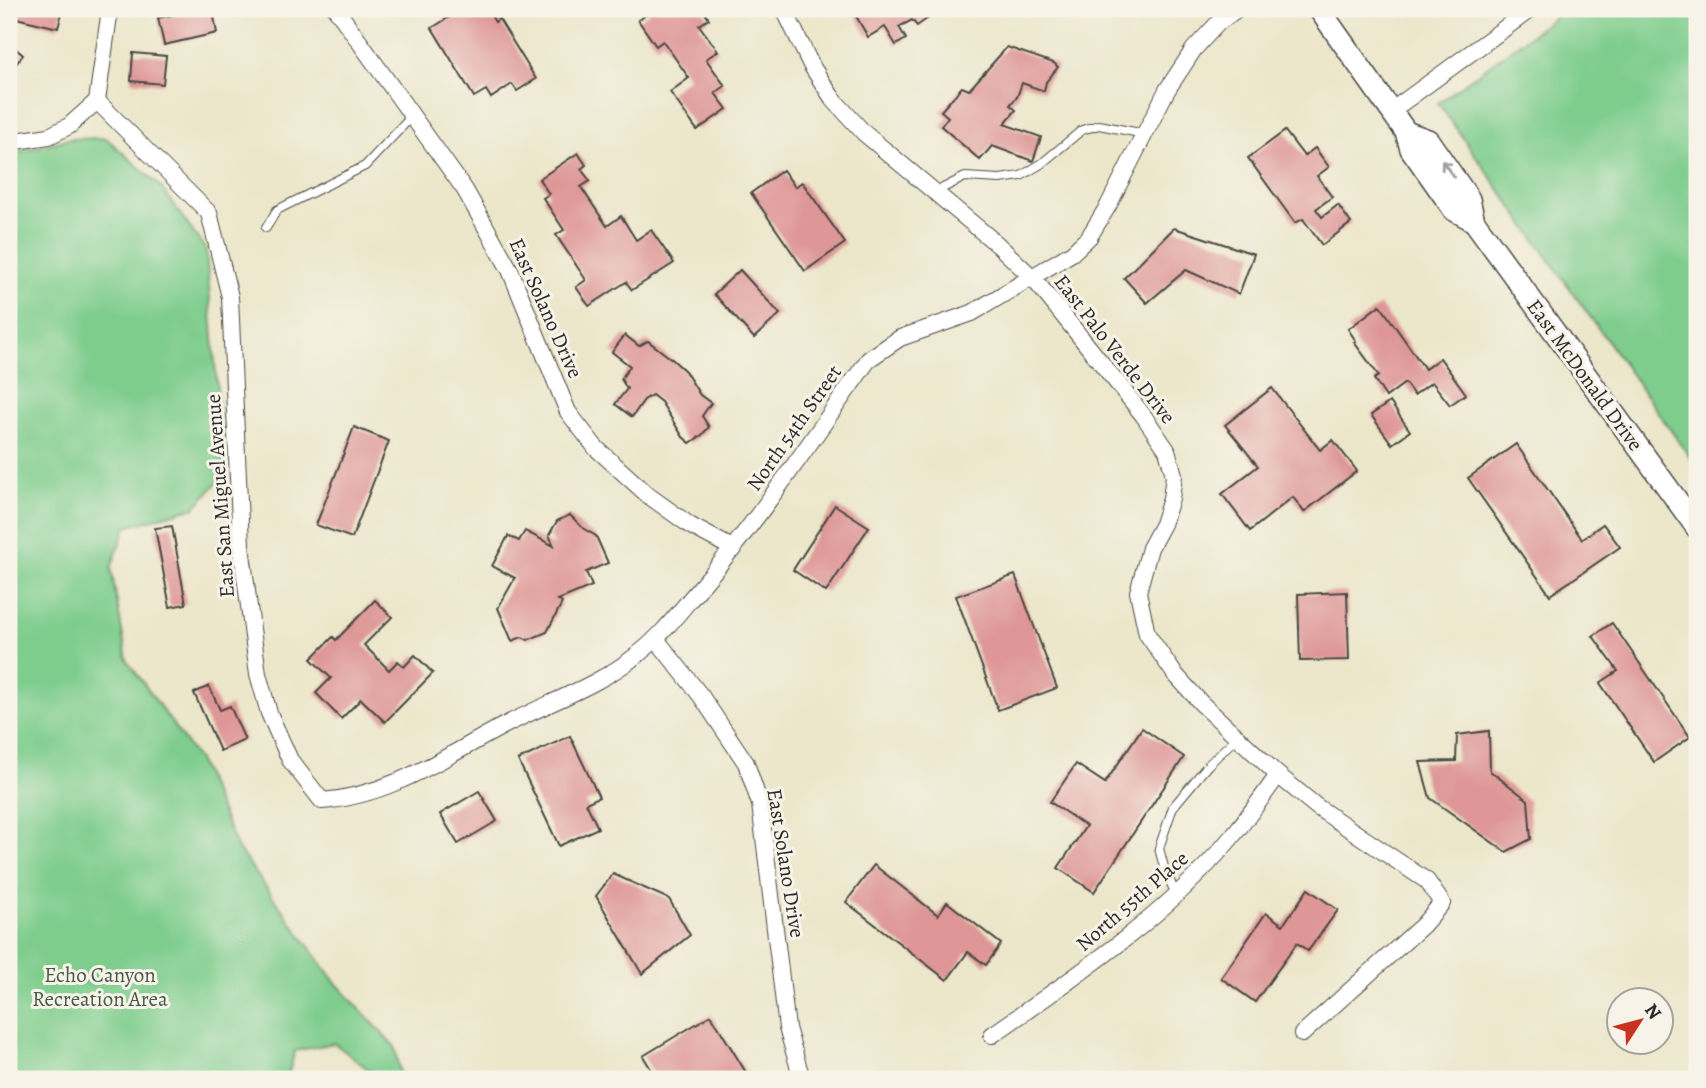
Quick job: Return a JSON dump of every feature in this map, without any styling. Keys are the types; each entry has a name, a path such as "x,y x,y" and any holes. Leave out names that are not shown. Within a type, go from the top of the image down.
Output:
{"street":[{"path":"9,142 49,136 69,126 97,101 110,9"},
{"name":"East Solano Drive","path":"336,9 465,190 510,270 568,412 596,448 649,496 691,526 734,549"},
{"name":"East Palo Verde Drive","path":"784,9 811,65 833,99 864,133 997,244 1033,278 1143,415 1167,450 1174,475 1171,499 1163,524 1150,548 1138,592 1147,634 1174,673 1201,703 1279,775 1317,807 1427,881 1442,903 1423,925 1302,1034"},
{"name":"North 54th Street","path":"322,801 351,799 409,778 502,727 595,682 636,656 656,639 734,549 869,359 900,338 972,313 1072,253 1089,237 1108,206 1167,90 1194,49 1219,22 1237,9"},
{"name":"East McDonald Drive","path":"1319,9 1406,132 1428,140 1469,199 1474,221 1697,528"},
{"path":"1391,111 1531,9"},
{"name":"East San Miguel Avenue","path":"97,101 209,213 230,297 241,546 258,674 269,713 290,760 322,801"},
{"name":"East Solano Drive","path":"656,639 701,696 747,763 760,804 787,1028 802,1079"},
{"name":"North 55th Place","path":"992,1035 1086,969 1176,894 1230,840 1279,775"}],"lane":[{"path":"266,228 277,210 365,166 413,115"},
{"path":"935,192 965,177 1000,179 1021,176 1041,164 1082,130 1099,125 1145,134"},
{"path":"1176,894 1165,871 1159,848 1174,807 1208,765 1237,737"}],"green space":[{"path":"1566,9 1697,9 1697,467 1438,103"},
{"name":"Echo Canyon Recreation Area","path":"106,138 160,186 206,250 224,475 195,507 126,527 111,568 127,660 198,760 238,849 335,982 395,1047 401,1079 381,1079 334,1043 295,1051 287,1079 9,1079 9,154 68,139"}],"building":[{"path":"19,9 63,9 58,28 16,18"},
{"path":"181,9 216,9 214,17 217,33 164,45 158,18 182,13"},
{"path":"462,9 487,9 495,22 499,19 536,79 517,91 512,84 491,98 486,90 474,97 432,28"},
{"path":"646,9 702,9 709,19 699,25 718,51 706,59 725,86 715,93 727,109 697,130 670,92 689,78 663,41 656,46 638,20 649,13"},
{"path":"852,9 927,9 931,16 917,26 912,20 899,27 906,39 896,45 885,27 868,37"},
{"path":"1079,9 1102,9 1094,19"},
{"path":"9,43 23,55 9,73"},
{"path":"1007,47 1054,63 1058,67 1046,82 1044,91 1022,83 1017,97 1010,105 1016,110 1004,124 1041,137 1033,161 992,146 980,160 941,126 948,117 941,111 962,87 969,90"},
{"path":"133,53 166,56 163,84 131,81"},
{"path":"1285,131 1304,156 1315,148 1329,167 1317,176 1332,197 1316,209 1322,217 1338,205 1351,223 1322,245 1303,219 1295,223 1248,158"},
{"path":"578,153 586,165 581,169 590,181 581,187 607,226 621,216 636,240 651,230 674,263 632,290 626,282 589,306 576,287 586,280 556,235 564,230 543,198 549,194 539,179"},
{"path":"783,170 795,187 802,182 845,243 805,271 751,193"},
{"path":"1174,228 1254,254 1239,294 1186,270 1147,303 1124,278"},
{"path":"740,270 780,314 754,338 714,294"},
{"path":"1380,305 1425,369 1440,358 1466,394 1450,405 1432,382 1414,395 1405,383 1386,397 1374,379 1379,376 1354,342 1356,341 1348,329"},
{"path":"625,335 639,346 648,341 673,360 685,371 700,395 711,403 702,416 709,427 702,435 690,443 683,437 661,402 652,395 644,400 632,417 615,404 627,389 621,379 630,366 612,352"},
{"path":"1272,388 1320,450 1333,440 1357,471 1304,512 1293,497 1250,531 1222,494 1258,466 1225,425"},
{"path":"1390,402 1410,431 1392,444 1371,415"},
{"path":"354,427 389,441 352,538 316,525"},
{"path":"1516,444 1582,539 1603,524 1620,547 1550,595 1468,478"},
{"path":"835,505 869,527 826,592 793,570"},
{"path":"570,515 596,536 608,563 586,572 592,586 558,600 562,603 547,632 528,640 522,637 512,641 498,608 515,578 492,566 508,536 519,541 525,531 554,546 549,535 557,521"},
{"path":"172,526 186,604 170,607 155,528"},
{"path":"1015,575 1057,688 998,710 956,596"},
{"path":"1347,592 1349,660 1300,661 1298,594"},
{"path":"375,600 392,617 364,645 389,670 398,661 404,667 415,655 433,673 385,722 361,699 341,719 316,693 331,678 311,659 333,637 336,640"},
{"path":"1612,623 1690,737 1654,762 1600,683 1618,671 1593,636"},
{"path":"209,686 220,710 230,706 245,740 220,751 194,693"},
{"path":"1142,728 1184,757 1094,892 1058,868 1086,826 1050,802 1076,764 1105,783"},
{"path":"1489,731 1490,771 1528,800 1531,839 1506,852 1430,798 1420,762 1456,761 1457,735"},
{"path":"570,736 599,797 586,803 598,828 559,846 518,760"},
{"path":"479,791 497,821 458,844 440,814"},
{"path":"874,865 938,915 947,902 1001,944 986,965 968,952 947,980 846,902"},
{"path":"613,874 669,899 690,935 642,974 596,896"},
{"path":"1308,889 1338,910 1308,951 1297,943 1255,1002 1221,978 1266,913 1283,925"},
{"path":"711,1015 750,1079 657,1079 643,1056"}]}
